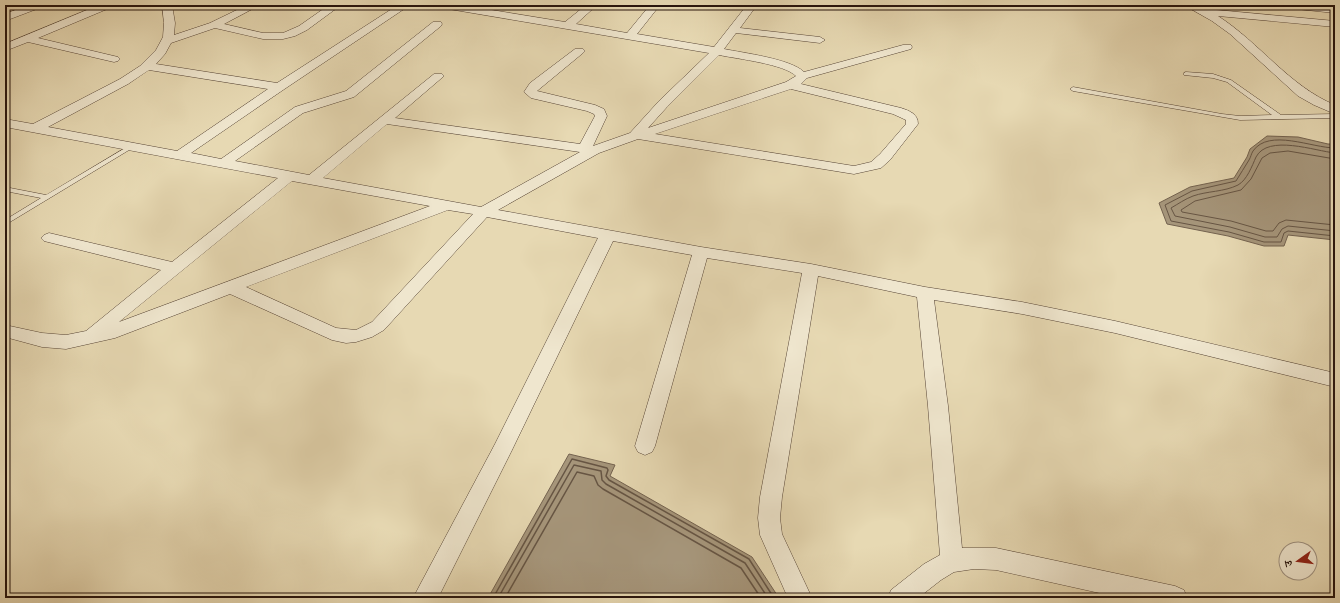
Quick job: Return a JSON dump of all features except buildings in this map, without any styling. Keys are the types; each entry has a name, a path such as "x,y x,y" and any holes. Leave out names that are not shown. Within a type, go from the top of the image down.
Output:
{"street":[{"path":"5,18 38,5"},
{"path":"5,48 108,5"},
{"path":"36,128 129,78 147,66 158,55 167,41 170,17 167,5"},
{"path":"167,41 214,25 255,5"},
{"path":"214,25 268,36 284,36 297,31 336,5"},
{"path":"180,155 279,87 405,5"},
{"path":"443,5 717,51 783,65 796,70 802,76"},
{"path":"492,13 504,5"},
{"path":"567,26 592,5"},
{"path":"630,36 655,5"},
{"path":"635,135 660,107 717,51 752,5"},
{"path":"1188,5 1219,21 1307,96 1327,108 1335,110"},
{"path":"1287,5 1335,10"},
{"path":"1203,12 1335,24"},
{"path":"224,163 299,110 309,105 343,98 350,94 437,24"},
{"path":"733,30 820,40"},
{"path":"28,39 114,59"},
{"path":"230,287 332,334 348,338 363,335 378,326 484,211 589,150 679,123 790,85 800,80 802,76 907,47"},
{"path":"579,51 534,86 530,92 535,95 591,108 600,112 601,116 589,150"},
{"path":"147,66 279,87"},
{"path":"312,180 438,76"},
{"path":"635,135 854,170 876,165 885,158 912,124 912,118 897,111 790,85"},
{"path":"384,120 589,150"},
{"path":"5,123 701,252 811,269 925,293 1022,308 1115,327 1335,380"},
{"path":"86,339 290,175"},
{"path":"5,331 42,340 66,342 109,333 448,205"},
{"path":"425,598 502,450 608,234"},
{"path":"49,238 174,268"},
{"path":"645,446 701,252"},
{"path":"800,598 771,535 769,518 811,269"},
{"path":"925,293 938,406 952,561"},
{"path":"900,598 929,574 952,561 975,558 996,559 1175,598"}],"lane":[{"path":"1186,74 1204,74 1221,77 1279,117"},
{"path":"1073,89 1240,118 1335,116"},
{"path":"5,223 132,146"},
{"path":"5,189 47,198"}],"water":[{"path":"1267,136 1298,137 1328,144 1335,144 1335,240 1288,235 1284,246 1264,246 1228,236 1167,224 1159,203 1190,187 1234,178 1247,157 1250,149"},
{"path":"569,454 615,465 610,476 752,557 779,598 488,598"}]}
